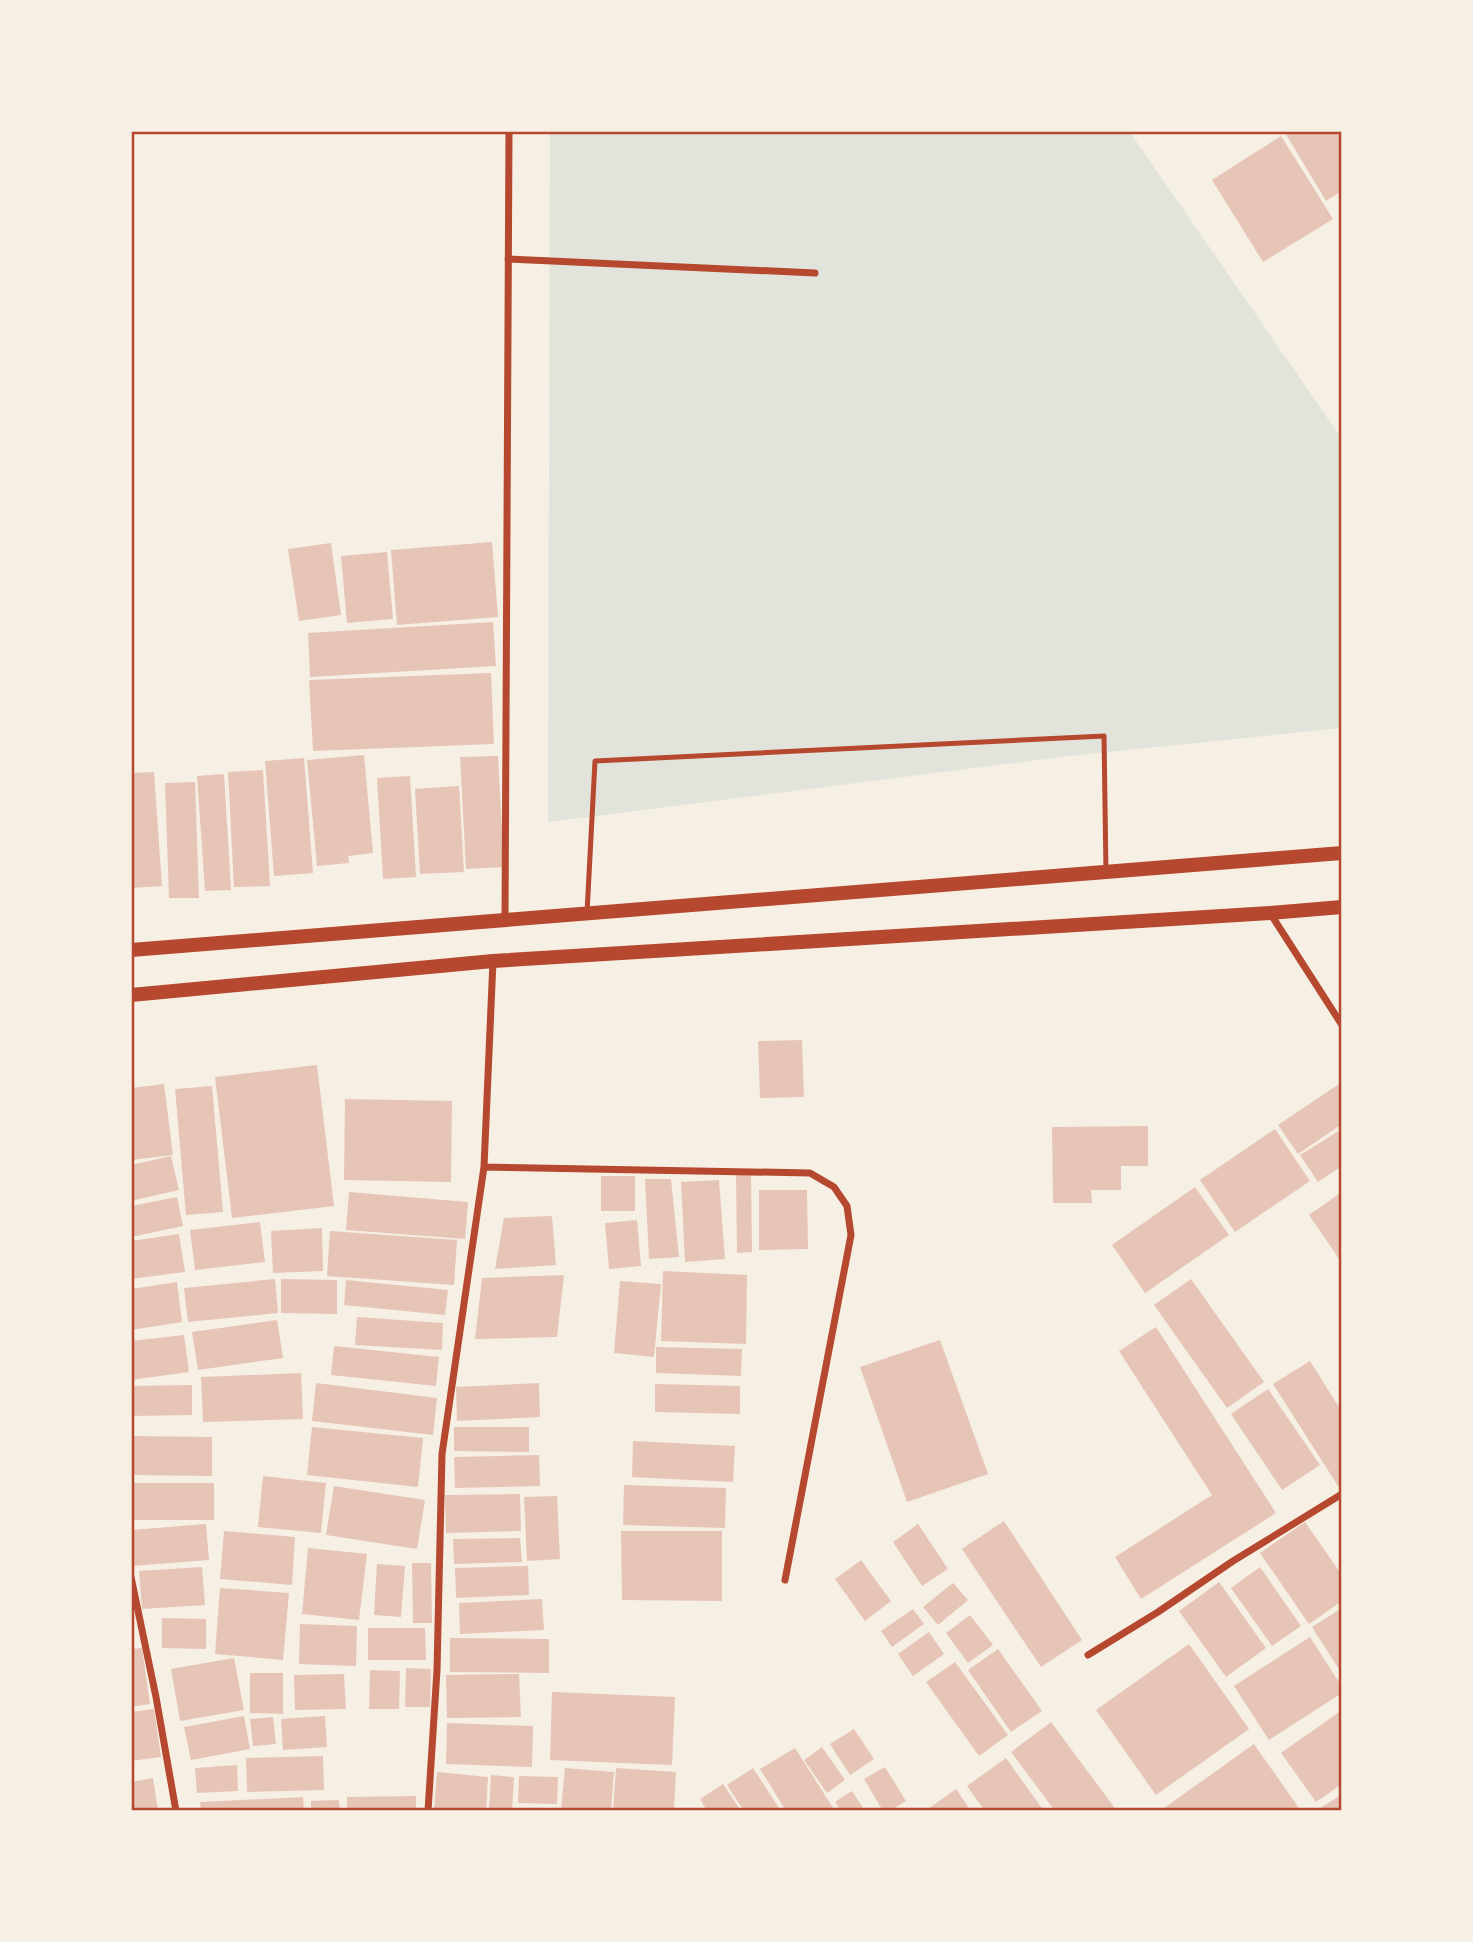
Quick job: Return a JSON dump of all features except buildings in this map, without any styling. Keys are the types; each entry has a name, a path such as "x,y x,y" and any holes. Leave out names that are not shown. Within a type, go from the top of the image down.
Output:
{"main road":[{"path":"131,950 1342,853"},
{"path":"131,995 493,961 1270,913 1342,906"}],"street":[{"path":"505,919 509,131"},
{"path":"508,258 815,273"},
{"path":"1270,913 1342,1025"},
{"path":"428,1811 436,1670 442,1454 484,1167 493,961"},
{"path":"484,1167 810,1173 834,1188 847,1206 851,1235 785,1580"},
{"path":"1088,1655 1342,1494"},
{"path":"131,1577 176,1811"}],"lane":[{"path":"587,913 595,761 1104,736 1106,872"}],"shaded area":[{"path":"550,131 1129,131 1342,439 1342,728 1078,755 548,822"}]}
